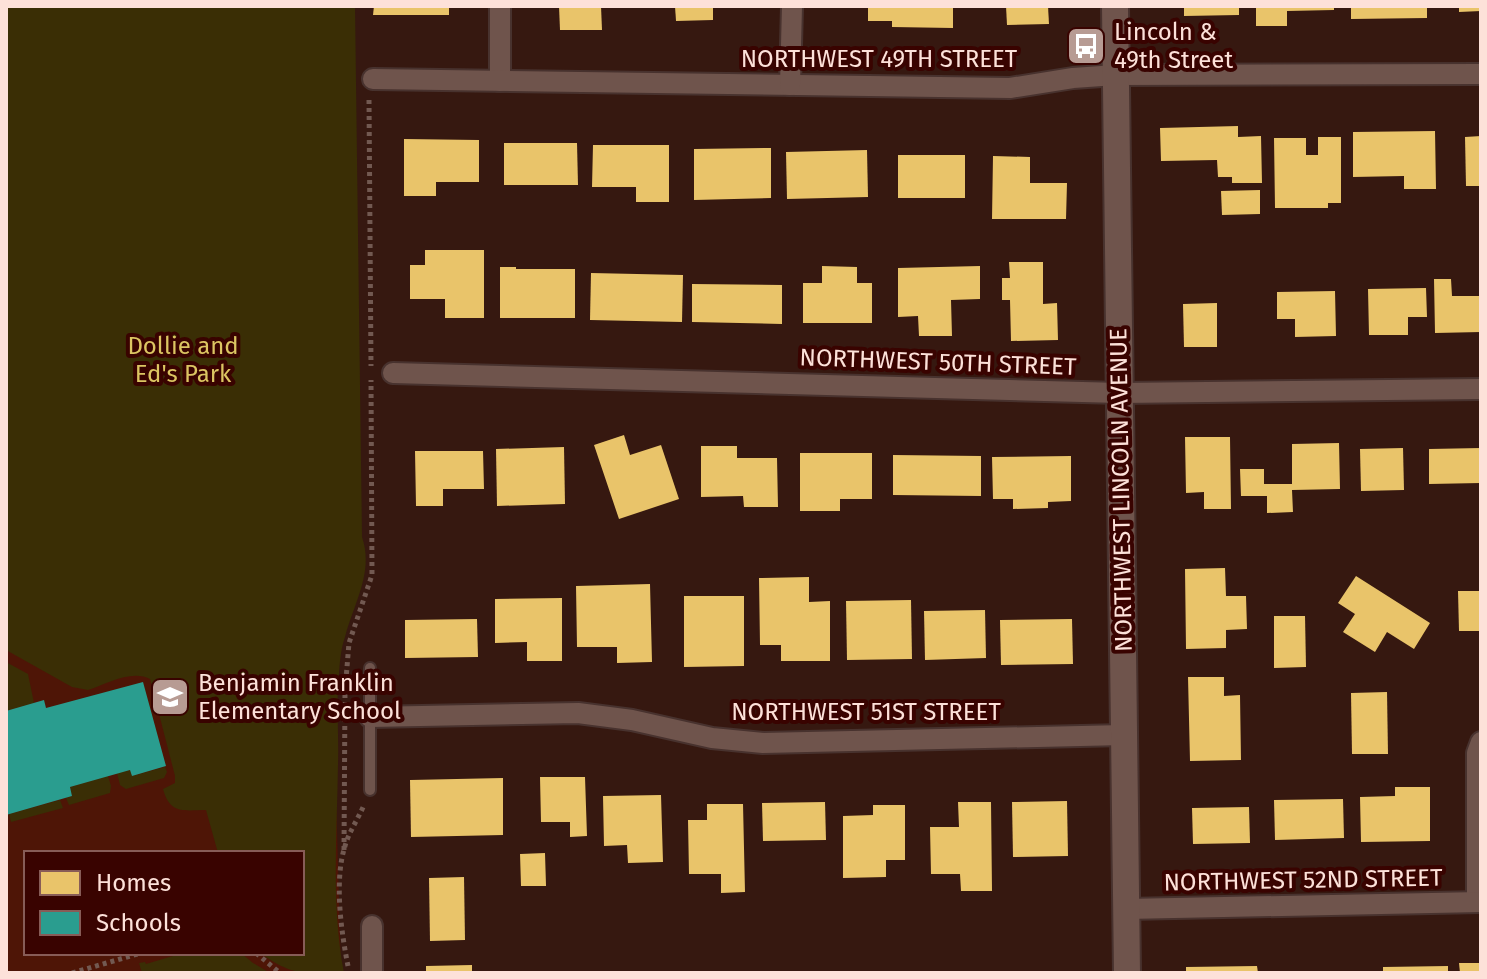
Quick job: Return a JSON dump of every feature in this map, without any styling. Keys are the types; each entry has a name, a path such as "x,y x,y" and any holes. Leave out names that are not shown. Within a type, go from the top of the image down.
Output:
{"street":[{"path":"500,6 500,81"},
{"path":"790,85 792,6"},
{"name":"NORTHWEST LINCOLN AVENUE","path":"1115,6 1127,973"},
{"name":"NORTHWEST 49TH STREET","path":"373,79 1010,88 1116,75 1481,74"},
{"name":"NORTHWEST 50TH STREET","path":"393,373 1120,393 1481,389"},
{"name":"NORTHWEST 51ST STREET","path":"370,717 578,713 632,720 712,738 763,743 1124,735"},
{"path":"1479,902 1477,753 1481,742"},
{"name":"NORTHWEST 52ND STREET","path":"1126,909 1479,902"},
{"path":"372,926 372,973"}],"lane":[{"path":"370,668 370,790"}],"path":[{"path":"349,971 343,938 340,882 344,850 345,691 349,643 372,575 367,107"},
{"path":"344,850 358,818"},
{"path":"72,973 134,955"},
{"path":"258,955 280,973"}],"shaded area":[{"name":"Benjamin Franklin Elementary School","path":"6,534 329,540 341,973 6,973"}],"green space":[{"name":"Dollie and Ed's Park","path":"6,6 355,6 362,537 366,563 343,646 338,684 336,895 344,973 291,970 263,955 304,955 304,851 217,851 206,810 179,809 170,803 163,789 175,783 175,776 150,679 143,676 119,678 88,690 72,687 6,650"},
{"path":"6,662 28,674 34,703 6,711"},
{"path":"165,767 167,772 164,778 126,789 120,785 117,773 130,770 132,776"},
{"path":"108,776 110,793 69,805 66,798 72,796 70,787"},
{"path":"60,800 63,808 11,822 9,814"},
{"path":"176,955 243,955 270,973 142,973 139,963 146,964"}],"building: Homes":[{"path":"374,6 449,6 449,15 373,15"},
{"path":"559,6 601,6 602,30 560,30"},
{"path":"675,6 713,6 713,20 676,21"},
{"path":"868,6 953,6 953,28 892,27 892,21 868,21"},
{"path":"1006,6 1048,6 1049,24 1007,25"},
{"path":"1184,6 1239,6 1239,15 1184,16"},
{"path":"1256,6 1334,6 1334,10 1287,11 1287,26 1256,26"},
{"path":"1351,6 1427,6 1427,18 1351,19"},
{"path":"1459,6 1481,6 1481,11 1459,12"},
{"path":"1238,126 1238,137 1261,136 1262,183 1232,183 1232,177 1218,177 1217,160 1161,161 1160,128"},
{"path":"1435,131 1436,189 1404,189 1404,176 1353,177 1353,132"},
{"path":"1481,136 1481,186 1466,186 1465,137"},
{"path":"1318,137 1341,137 1341,203 1328,203 1328,208 1275,208 1274,138 1306,138 1306,155 1318,155"},
{"path":"404,139 479,140 479,182 436,182 436,196 404,196"},
{"path":"504,143 577,143 578,185 504,185"},
{"path":"593,145 669,145 669,202 636,202 636,187 592,187"},
{"path":"771,148 771,198 694,200 694,149"},
{"path":"867,150 868,197 787,199 786,152"},
{"path":"898,155 965,155 965,198 898,198"},
{"path":"993,156 1030,157 1030,183 1067,183 1066,219 992,219"},
{"path":"1260,190 1260,214 1222,215 1221,191"},
{"path":"425,250 484,250 484,318 445,318 445,299 410,299 410,265 425,265"},
{"path":"1009,262 1043,262 1043,304 1057,303 1058,340 1011,341 1010,300 1002,300 1002,278 1010,278"},
{"path":"822,266 857,267 857,283 872,283 872,323 803,323 803,283 822,283"},
{"path":"980,266 980,299 951,300 952,336 919,336 918,316 898,317 898,268"},
{"path":"500,267 575,269 575,318 500,318"},
{"path":"591,273 683,275 682,322 590,320"},
{"path":"1434,279 1451,279 1452,296 1481,296 1481,332 1435,333"},
{"path":"692,284 782,285 782,324 692,322"},
{"path":"1426,288 1427,317 1408,317 1408,335 1369,335 1368,289"},
{"path":"1335,291 1336,336 1295,337 1295,319 1277,319 1277,292"},
{"path":"1217,303 1217,347 1184,347 1183,304"},
{"path":"624,435 630,455 661,445 679,499 619,519 594,445"},
{"path":"1185,437 1230,437 1231,509 1204,509 1204,492 1186,493"},
{"path":"1339,443 1340,489 1292,490 1293,512 1267,513 1267,496 1241,496 1240,469 1264,469 1264,484 1292,484 1292,444"},
{"path":"701,446 737,446 737,458 777,458 778,507 744,507 743,496 701,497"},
{"path":"564,447 565,504 497,506 496,449"},
{"path":"1403,448 1404,490 1361,491 1360,449"},
{"path":"1481,448 1481,483 1429,484 1429,449"},
{"path":"415,451 483,451 484,489 443,489 443,506 416,506"},
{"path":"800,453 872,453 872,499 840,499 840,511 800,511"},
{"path":"893,455 981,456 981,496 893,495"},
{"path":"1071,456 1071,501 1048,502 1048,508 1013,509 1013,499 993,499 992,457"},
{"path":"1225,568 1226,596 1246,596 1247,629 1226,630 1226,648 1186,649 1185,569"},
{"path":"1356,576 1430,623 1414,649 1387,632 1375,652 1343,632 1355,614 1338,603"},
{"path":"809,577 809,602 830,601 830,661 781,661 781,645 760,645 759,578"},
{"path":"650,584 652,662 617,663 617,647 577,647 576,586"},
{"path":"1458,591 1481,591 1481,631 1459,631"},
{"path":"684,596 744,596 744,666 684,667"},
{"path":"562,598 562,661 527,661 527,642 495,643 495,599"},
{"path":"911,600 912,659 847,660 846,601"},
{"path":"985,610 986,658 925,660 924,611"},
{"path":"1274,616 1305,616 1306,667 1274,668"},
{"path":"477,619 478,657 405,658 405,620"},
{"path":"1072,619 1073,664 1001,665 1000,620"},
{"path":"1188,677 1224,677 1224,696 1240,695 1241,760 1190,761"},
{"path":"1387,692 1388,754 1352,754 1351,693"},
{"path":"540,777 585,777 587,836 570,837 570,822 541,822"},
{"path":"503,778 503,835 411,837 410,780"},
{"path":"1395,787 1430,787 1430,841 1361,842 1360,797 1395,796"},
{"path":"661,795 663,862 628,863 627,845 604,846 603,796"},
{"path":"1343,799 1344,838 1275,840 1274,800"},
{"path":"1067,801 1068,856 1013,857 1012,802"},
{"path":"825,802 826,840 763,841 762,803"},
{"path":"958,802 991,802 992,891 961,891 960,874 931,874 930,827 959,827"},
{"path":"707,804 743,804 745,892 721,893 721,874 689,874 688,820 707,820"},
{"path":"873,805 905,805 905,860 886,860 886,877 843,878 843,816 873,815"},
{"path":"1249,807 1250,843 1193,844 1192,808"},
{"path":"545,853 546,886 521,886 520,854"},
{"path":"464,877 465,940 430,941 429,878"},
{"path":"1459,963 1481,963 1481,973 1460,973"},
{"path":"472,965 472,973 426,973 426,966"},
{"path":"1257,966 1258,973 1186,973 1186,967"},
{"path":"1448,966 1448,973 1383,973 1383,967"}],"building: Schools":[{"path":"143,682 166,766 132,776 130,770 70,787 72,796 6,815 6,711 44,700 46,708"}],"place":[{"name":"Lincoln & 49th Street","path":"1086,46"},
{"name":"Benjamin Franklin Elementary School","path":"170,697"}]}
